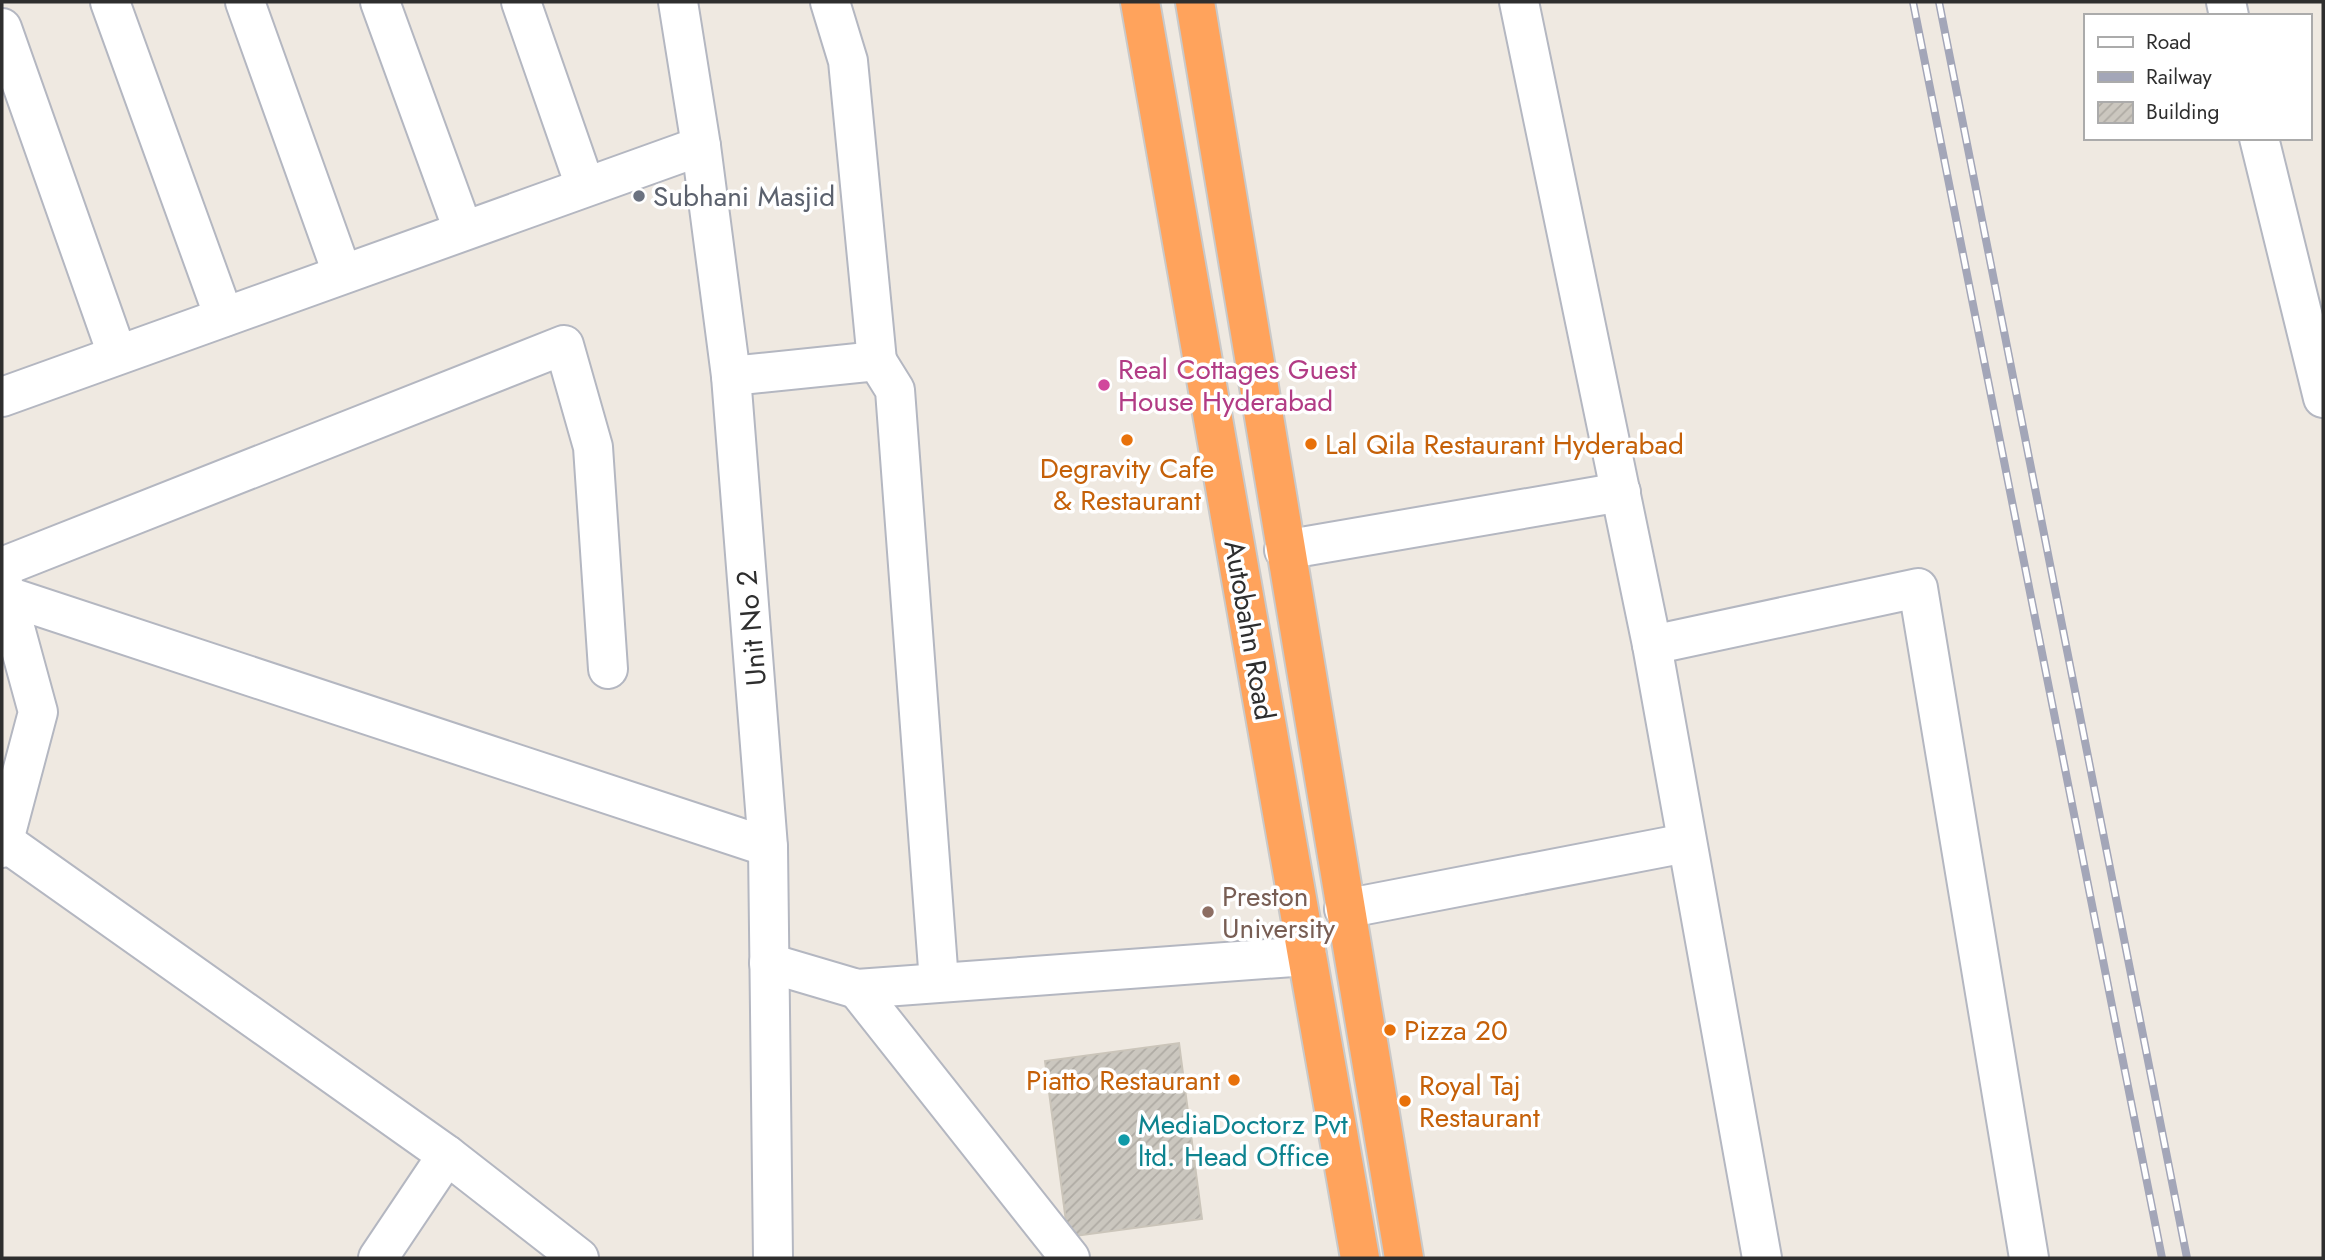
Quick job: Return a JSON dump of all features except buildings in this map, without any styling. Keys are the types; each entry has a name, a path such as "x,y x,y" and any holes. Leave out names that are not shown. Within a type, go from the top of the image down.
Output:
{"highway":[{"name":"Autobahn Road","path":"1140,2 1360,1258"},
{"name":"Autobahn Road","path":"1195,2 1284,550 1404,1258"}],"street":[{"path":"110,2 224,317"},
{"path":"245,2 342,273"},
{"path":"380,2 463,230"},
{"path":"521,2 585,186"},
{"name":"Unit No 2","path":"678,2 701,146 731,376 768,847 773,1258"},
{"path":"830,2 848,61 877,361 895,390 939,982"},
{"path":"1519,2 1652,645 1762,1258"},
{"path":"2,28 117,355"},
{"path":"2259,140 2323,398"},
{"path":"2,397 701,146"},
{"path":"4,581 564,345 593,447 608,669"},
{"path":"731,376 877,361"},
{"path":"1284,550 1621,492"},
{"path":"4,581 768,847"},
{"path":"4,581 38,712 3,845 447,1155 579,1258"},
{"path":"1652,645 1918,587 2029,1258"},
{"path":"1344,909 1686,844"},
{"path":"769,963 857,989 1307,956"},
{"path":"857,989 1070,1258"},
{"path":"378,1258 447,1155"}],"railway":[{"path":"1913,2 2162,1258"},
{"path":"1939,2 2187,1258"}],"place":[{"name":"Subhani Masjid","path":"639,196"},
{"name":"Real Cottages Guest House Hyderabad","path":"1104,385"},
{"name":"Degravity Cafe & Restaurant","path":"1127,440"},
{"name":"Lal Qila Restaurant Hyderabad","path":"1311,444"},
{"name":"Preston University","path":"1208,912"},
{"name":"Pizza 20","path":"1390,1030"},
{"name":"Piatto Restaurant","path":"1234,1080"},
{"name":"Royal Taj Restaurant","path":"1405,1101"},
{"name":"MediaDoctorz Pvt ltd. Head Office","path":"1124,1140"}]}
